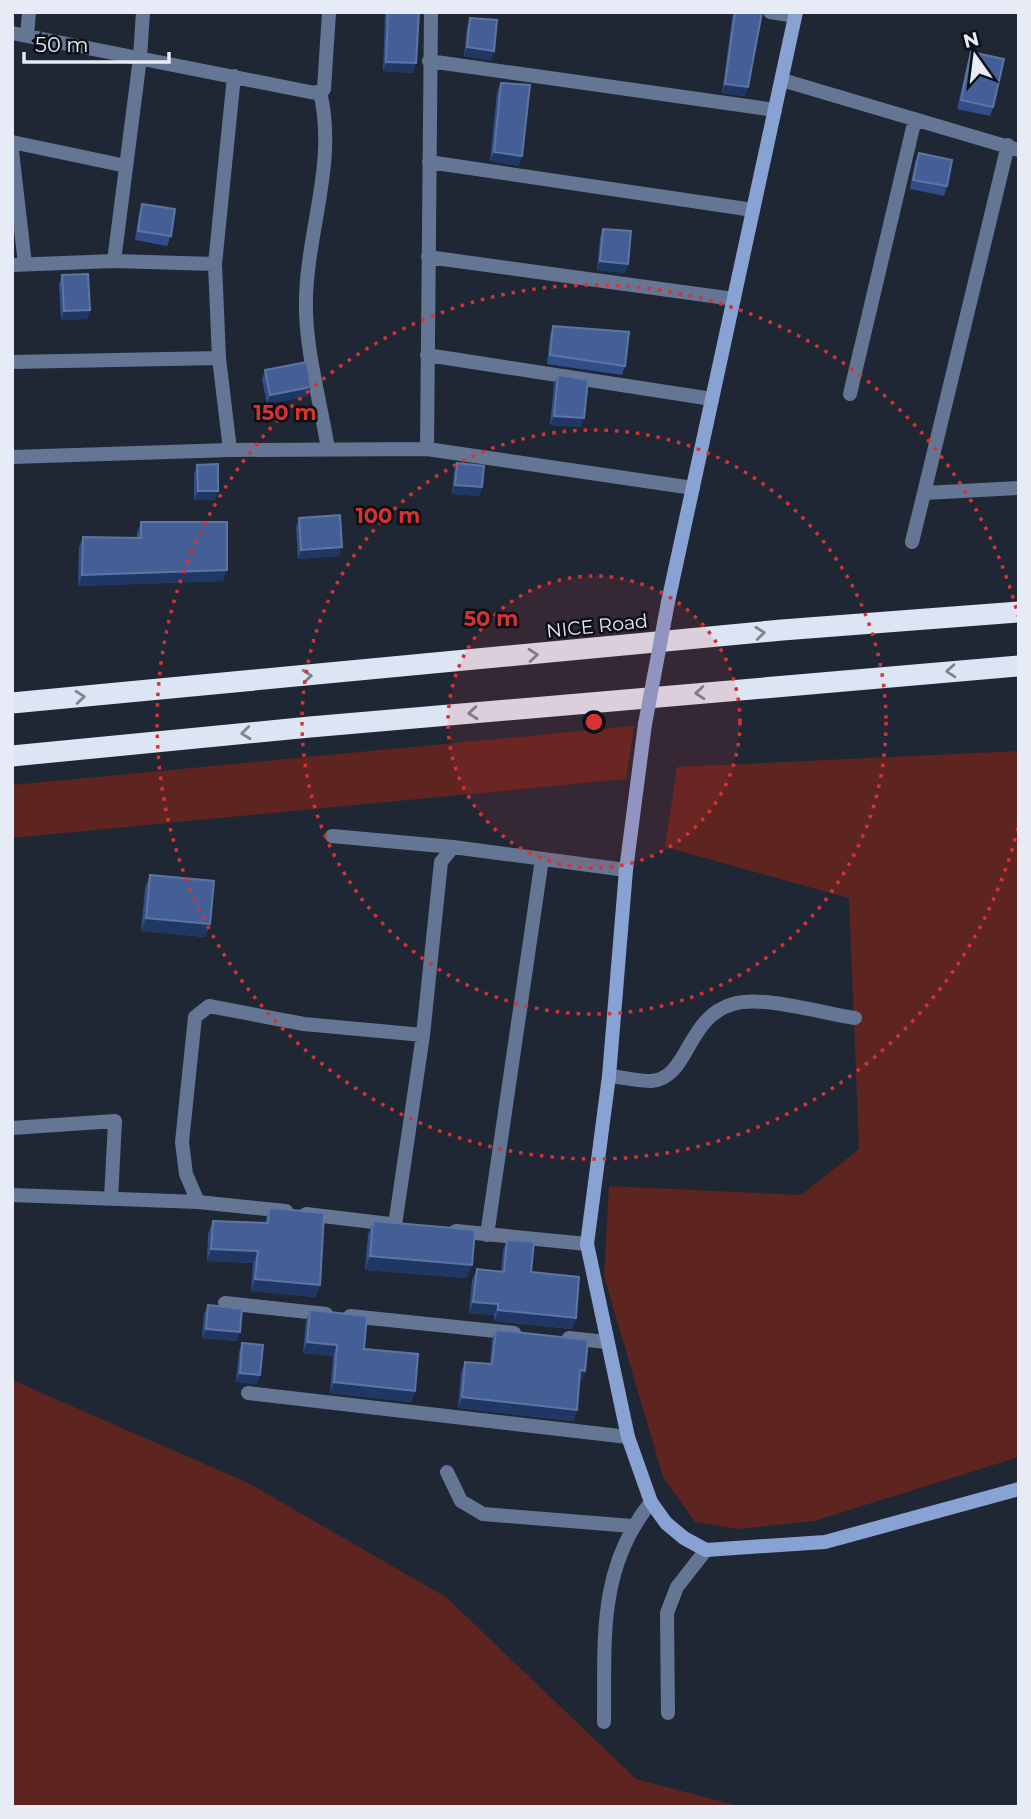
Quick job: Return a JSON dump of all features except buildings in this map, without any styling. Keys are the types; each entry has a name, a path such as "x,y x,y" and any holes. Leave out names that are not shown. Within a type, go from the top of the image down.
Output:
{"highway":[{"name":"NICE Road","path":"12,703 782,631 1019,612"},
{"path":"12,757 310,727 1019,667"}],"street":[{"path":"29,12 20,34 314,93 324,89 330,12"},
{"path":"114,261 140,58 142,12"},
{"path":"427,449 431,12"},
{"path":"770,12 796,14 668,602 645,724 626,870 609,1076 587,1244 628,1437 651,1502 666,1523 684,1538 706,1550 825,1542 1019,1489"},
{"path":"429,61 775,110"},
{"path":"230,450 213,278 234,76"},
{"path":"782,80 1013,148 912,542"},
{"path":"320,92 327,119 324,169 306,312 328,449"},
{"path":"850,394 915,119"},
{"path":"12,142 126,166"},
{"path":"12,151 19,265 114,261 215,264"},
{"path":"429,162 753,210"},
{"path":"428,257 734,299"},
{"path":"427,355 712,399"},
{"path":"12,362 219,358"},
{"path":"12,457 230,450 427,449 693,488"},
{"path":"925,492 1019,488"},
{"path":"332,836 453,847 626,870"},
{"path":"12,1195 198,1202 402,1226 441,862 453,847"},
{"path":"486,1235 542,859"},
{"path":"609,1076 653,1081 670,1074 681,1063 699,1026 717,1010 735,1003 758,1001 855,1018"},
{"path":"198,1202 187,1174 182,1142 195,1017 209,1006 304,1024 424,1035"},
{"path":"12,1128 115,1121 111,1199"},
{"path":"435,1229 587,1244"},
{"path":"225,1303 524,1334"},
{"path":"552,1336 606,1342"},
{"path":"248,1393 628,1437"},
{"path":"447,1472 461,1502 483,1514 632,1526"},
{"path":"604,1721 605,1618 616,1563 632,1526 651,1502"},
{"path":"668,1713 667,1614 677,1587 706,1550"}],"shaded area":[{"path":"634,726 626,779 12,838 12,785"},
{"path":"1019,751 1019,1457 814,1521 737,1529 695,1522 663,1477 604,1276 609,1186 801,1195 859,1149 849,898 665,847 677,767"},
{"path":"12,1380 248,1483 446,1597 636,1779 742,1807 12,1807"}]}
